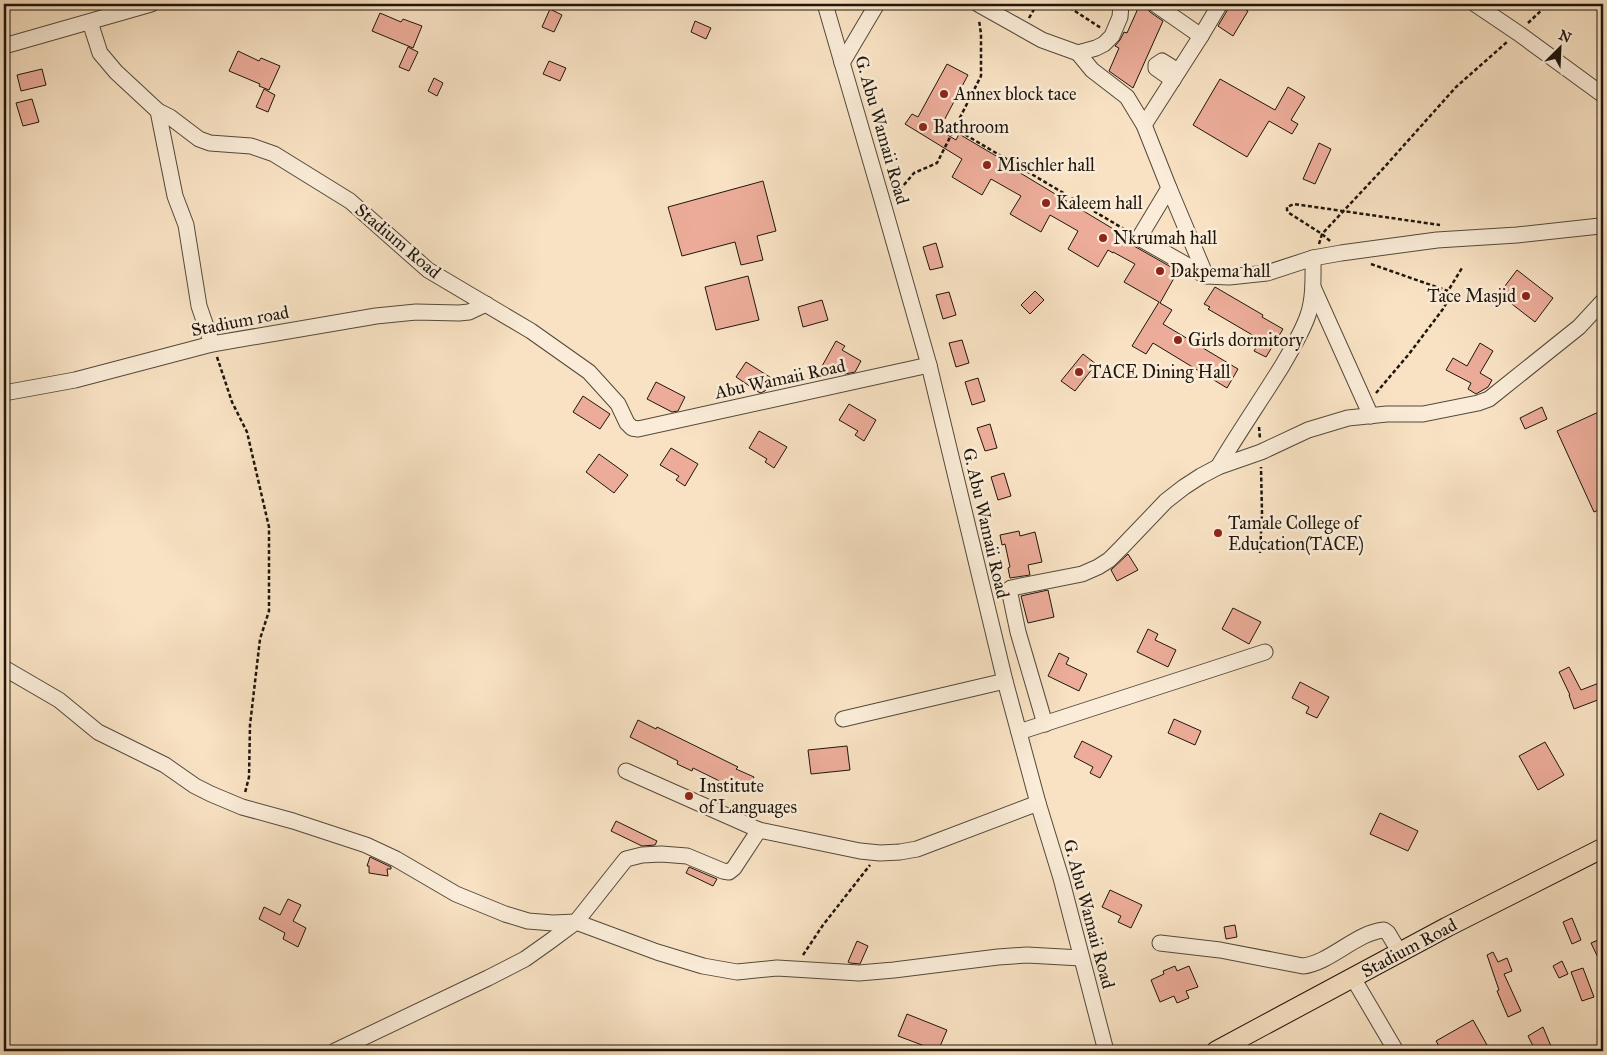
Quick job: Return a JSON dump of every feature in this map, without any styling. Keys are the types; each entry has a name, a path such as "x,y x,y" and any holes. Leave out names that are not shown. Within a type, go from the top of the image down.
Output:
{"main road":[{"name":"Stadium Road","path":"1216,1051 1400,952 1603,848"}],"street":[{"path":"4,46 151,4"},
{"name":"G. Abu Wamaii Road","path":"825,4 929,365 1005,681 1061,878 1106,1051"},
{"path":"842,62 877,4"},
{"path":"1078,53 1104,44 1112,36 1120,18 1121,4"},
{"path":"1155,4 1201,36"},
{"path":"1144,126 1220,4"},
{"path":"1475,4 1602,94"},
{"path":"978,9 1042,40 1078,53 1092,70 1126,97 1144,126 1206,276"},
{"name":"Stadium Road","path":"90,22 100,53 116,72 158,111 170,117 200,139 210,143 251,146 274,154 350,202 428,270 531,331 589,372 618,404 627,423 632,428 638,429"},
{"path":"158,111 175,196 186,225 199,306 212,344"},
{"path":"1169,188 1139,238 1206,276 1229,277 1267,272 1313,258 1437,240 1517,235 1600,226 1603,224"},
{"path":"1218,467 1296,343 1309,314 1313,286 1313,258"},
{"path":"1313,286 1368,411"},
{"path":"1045,724 1018,632 1010,594 1011,588 1082,574 1098,567 1109,560 1166,501 1201,476 1218,467 1261,452 1308,430 1368,411 1423,414 1478,404 1489,399 1579,327 1603,301"},
{"name":"Stadium road","path":"4,393 75,380 212,344 376,316 416,312 469,312 486,304"},
{"name":"Abu Wamaii Road","path":"638,429 929,365"},
{"path":"1019,732 1265,652"},
{"path":"4,668 59,700 98,732 165,765 195,786 211,794 242,807 293,821 366,845 396,859 456,894 504,914 536,922 576,922 649,949 703,966 736,972 777,968 859,973 1027,955 1082,958"},
{"path":"843,719 1005,681"},
{"path":"626,771 759,830 860,851 880,853 917,849 1038,802"},
{"path":"335,1051 488,978 525,958 576,922 626,859 642,855 661,854 687,856 729,872 734,868 759,830"},
{"path":"1160,943 1220,950 1303,966 1314,963 1371,933 1384,930 1400,952"},
{"path":"1353,978 1396,1051"}],"path":[{"path":"1064,4 1112,36"},
{"path":"1313,258 1322,234 1456,87 1548,4"},
{"path":"882,200 903,186 914,172 937,163 981,76 981,34 978,9"},
{"path":"954,128 1139,238"},
{"path":"1368,411 1443,309 1448,291"},
{"path":"212,344 232,402 246,432 269,527 269,611 260,639 250,725 249,777 242,807"},
{"path":"1257,407 1261,452 1262,513 1260,553"},
{"path":"777,968 798,962 850,889 880,853"}],"building":[{"path":"1140,4 1163,21 1133,88 1109,71 1119,48 1115,46 1124,32 1127,33"},
{"path":"1229,4 1236,4 1248,11 1233,36 1218,26"},
{"path":"550,9 562,15 554,32 542,27"},
{"path":"380,13 401,22 403,19 422,26 413,48 372,31"},
{"path":"695,21 711,28 706,39 691,32"},
{"path":"408,47 418,52 409,71 399,67"},
{"path":"238,51 259,61 261,58 280,66 269,90 259,86 260,84 229,71"},
{"path":"549,61 566,68 560,81 543,74"},
{"path":"947,64 968,75 939,130 956,140 959,134 1130,239 1134,246 1178,271 1160,303 1172,310 1163,324 1238,369 1227,388 1153,343 1146,354 1132,346 1159,302 1124,282 1135,264 1108,250 1098,267 1068,249 1078,231 1050,215 1041,232 1010,214 1021,196 991,179 982,195 952,177 962,159 905,124 912,114 918,117"},
{"path":"42,69 46,85 21,91 17,75"},
{"path":"434,78 443,83 437,96 428,91"},
{"path":"1220,79 1275,110 1288,87 1305,97 1291,120 1298,124 1292,134 1269,121 1247,157 1193,125"},
{"path":"264,89 275,95 268,112 256,107"},
{"path":"32,99 39,122 23,126 16,103"},
{"path":"1319,143 1331,149 1315,184 1303,179"},
{"path":"763,181 776,231 757,236 763,260 741,265 735,242 682,256 668,207"},
{"path":"936,243 943,267 930,270 923,247"},
{"name":"Tace Masjid","path":"1517,270 1553,298 1535,322 1499,294"},
{"path":"748,276 759,320 716,330 705,287"},
{"name":"Girls dormitory","path":"1215,287 1283,329 1266,357 1254,351 1261,340 1208,309 1210,307 1204,304"},
{"path":"1035,291 1044,300 1030,314 1021,305"},
{"path":"949,292 956,315 943,319 936,295"},
{"path":"822,300 828,320 803,327 798,307"},
{"path":"962,340 969,363 956,367 949,343"},
{"path":"836,341 845,346 842,350 861,361 855,372 845,374 832,367 829,373 821,368"},
{"path":"1480,343 1493,351 1480,373 1492,380 1488,387 1476,394 1468,389 1471,383 1446,370 1453,358 1467,366"},
{"name":"TACE Dining Hall","path":"1083,354 1096,364 1075,391 1061,381"},
{"path":"746,362 773,379 765,391 760,393 736,377"},
{"path":"978,378 985,401 972,405 965,382"},
{"path":"656,382 685,397 678,411 672,412 647,399"},
{"path":"583,396 610,414 600,429 573,412"},
{"path":"849,404 876,420 864,441 855,435 858,431 839,420"},
{"path":"1542,407 1547,419 1525,429 1520,418"},
{"path":"1603,410 1603,508 1594,512 1557,431"},
{"path":"990,424 997,448 985,451 977,428"},
{"path":"759,431 787,447 774,468 765,462 767,459 749,448"},
{"path":"671,448 698,464 685,486 676,480 679,476 660,465"},
{"path":"599,454 628,475 614,493 586,472"},
{"path":"1004,473 1011,496 998,500 991,477"},
{"path":"1019,531 1020,536 1035,532 1042,562 1028,565 1030,575 1010,578 1008,568 1010,567 1005,544 1002,545 1000,535"},
{"path":"1128,554 1138,570 1117,581 1111,570"},
{"path":"1048,590 1054,617 1028,623 1021,596"},
{"path":"1233,608 1261,622 1249,644 1222,629"},
{"path":"1148,629 1158,634 1155,640 1176,650 1168,667 1137,652"},
{"path":"1059,653 1069,658 1066,664 1087,674 1079,691 1048,676"},
{"path":"1569,667 1581,690 1599,683 1603,698 1574,709 1570,695 1559,672"},
{"path":"1300,682 1329,697 1317,718 1306,713 1309,707 1292,698"},
{"path":"1174,719 1201,731 1195,745 1168,733"},
{"path":"638,720 656,729 657,727 738,767 736,769 754,777 746,794 693,768 692,771 677,764 678,761 630,737"},
{"path":"1082,741 1112,756 1100,778 1090,773 1093,767 1074,757"},
{"path":"1545,742 1564,775 1538,790 1519,756"},
{"path":"847,746 850,770 811,774 808,750"},
{"path":"1380,813 1418,831 1408,851 1370,834"},
{"path":"616,821 657,841 655,845 642,846 611,831"},
{"path":"370,857 391,867 391,869 387,869 388,876 369,873 369,866 367,866"},
{"path":"689,867 717,879 713,886 686,873"},
{"path":"1110,890 1142,905 1131,928 1118,922 1121,916 1102,907"},
{"path":"288,899 301,905 293,921 306,928 298,947 283,939 285,933 259,919 264,907 280,915"},
{"path":"1572,918 1581,940 1572,944 1563,922"},
{"path":"1235,925 1237,937 1226,939 1224,927"},
{"path":"1603,938 1603,968 1591,943"},
{"path":"857,941 868,946 860,964 848,962"},
{"path":"1493,952 1498,962 1507,958 1512,971 1504,974 1521,1011 1508,1017 1497,991 1499,990 1487,955"},
{"path":"1562,961 1568,974 1559,978 1553,966"},
{"path":"1175,966 1177,971 1189,966 1198,987 1186,991 1189,998 1177,1003 1174,996 1160,1002 1151,980 1164,974 1163,971"},
{"path":"1583,968 1594,997 1582,1001 1571,972"},
{"path":"907,1014 947,1030 938,1051 898,1036"},
{"path":"1473,1020 1487,1045 1476,1051 1442,1051 1436,1041"},
{"path":"1543,1027 1553,1051 1542,1051 1539,1045 1534,1048 1528,1036"}],"place":[{"name":"Annex block tace","path":"944,94"},
{"name":"Bathroom","path":"923,127"},
{"name":"Mischler hall","path":"987,165"},
{"name":"Kaleem hall","path":"1046,203"},
{"name":"Nkrumah hall","path":"1103,238"},
{"name":"Dakpema hall","path":"1160,271"},
{"name":"Tace Masjid","path":"1526,296"},
{"name":"Girls dormitory","path":"1178,340"},
{"name":"TACE Dining Hall","path":"1079,372"},
{"name":"Tamale College of Education(TACE)","path":"1218,533"},
{"name":"Institute of Languages","path":"689,796"}]}
